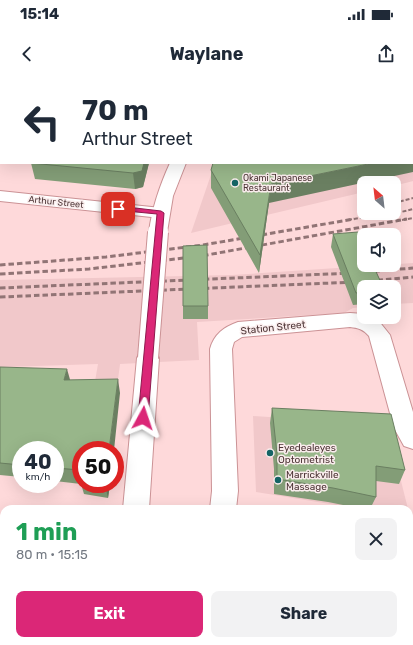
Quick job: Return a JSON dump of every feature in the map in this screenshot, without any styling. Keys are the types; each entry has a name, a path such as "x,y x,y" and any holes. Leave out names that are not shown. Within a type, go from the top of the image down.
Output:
{"street":[{"path":"136,505 160,222 172,176 178,164"},
{"name":"Arthur Street","path":"0,196 160,222"},
{"name":"Station Street","path":"223,505 225,491 221,349 225,338 230,333 238,330 350,320 364,321 371,324 379,335 406,428 413,439"}],"shaded area":[{"path":"215,164 413,164 413,181 401,184 401,176 357,176 357,194 191,233"},
{"path":"413,263 413,303 401,304 401,280 357,280 357,308 344,313 197,322 199,360 120,364 110,441 85,441 98,364 0,368 0,280 232,275 357,267 357,272 401,272 401,264"},
{"path":"253,416 387,425 407,505 336,505 256,492"}],"building":[{"path":"41,164 144,164 142,171 133,173"},
{"path":"213,164 368,164 271,184 260,255 211,170"},
{"path":"357,232 357,272 376,272 380,280 357,280 356,293 333,234"},
{"path":"207,245 208,306 183,306 183,246"},
{"path":"0,367 67,369 64,380 118,379 110,441 72,441 72,469 64,469 64,441 12,441 12,464 0,463"},
{"path":"272,408 391,414 405,470 376,466 376,497 277,479 277,454"}],"railway":[{"path":"401,201 413,198"},
{"path":"401,212 413,209"},
{"path":"348,220 357,218"},
{"path":"402,220 413,218"},
{"path":"0,265 106,257 203,245 354,219"},
{"path":"0,274 89,269 201,256 407,219"},
{"path":"401,269 413,268"},
{"path":"0,288 352,273"},
{"path":"380,280 413,277"},
{"path":"0,297 355,282"}],"place":[{"name":"Okami Japanese Restaurant","path":"235,183"},
{"name":"Eyedealeyes Optometrist","path":"270,453"},
{"name":"Marrickville Massage","path":"278,480"}],"route":[{"path":"118,209 161,213 158,230 143,418"}]}
